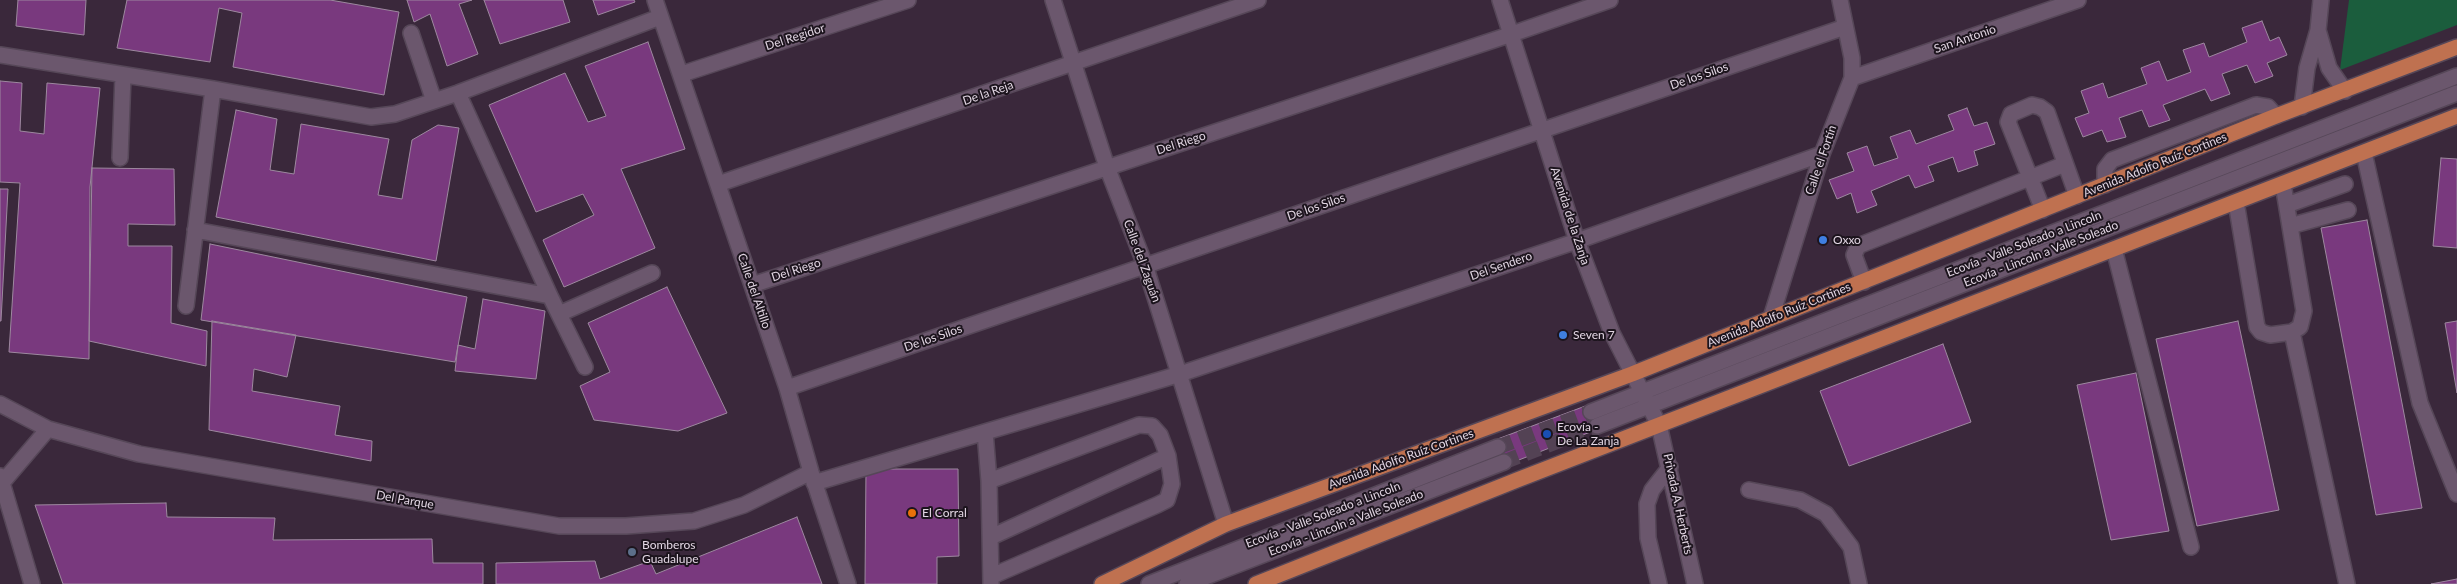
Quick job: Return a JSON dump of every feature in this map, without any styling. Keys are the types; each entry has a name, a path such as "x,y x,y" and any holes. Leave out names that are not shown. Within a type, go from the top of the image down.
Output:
{"main road":[{"name":"Avenida Adolfo Ruíz Cortines","path":"1102,584 1226,524 1632,374 2276,116 2457,47"},
{"path":"1256,584 1659,424 2457,116"}],"street":[{"name":"Calle del Altillo","path":"655,0 682,74 788,388 812,478 848,584"},
{"name":"Del Regidor","path":"682,74 908,0"},
{"name":"Calle del Zaguán","path":"1053,0 1107,167 1145,266 1226,524"},
{"name":"De la Reja","path":"718,184 1075,64 1258,0"},
{"name":"Avenida de la Zanja","path":"1500,0 1577,240 1612,333 1648,406 1659,424"},
{"name":"Del Riego","path":"752,285 1610,0"},
{"name":"Calle el Fortín","path":"1771,318 1822,154 1852,78 1852,58 1840,0"},
{"name":"San Antonio","path":"1852,78 2078,0"},
{"path":"2302,107 2306,68 2318,30 2321,0"},
{"path":"0,55 372,117 395,114 458,94 660,17"},
{"name":"De los Silos","path":"788,388 1845,27"},
{"path":"2318,30 2329,68 2345,90"},
{"path":"410,33 434,101"},
{"path":"120,158 122,75"},
{"name":"Ecovía - Valle Soleado a Lincoln","path":"1594,419 1642,392 2457,76"},
{"path":"186,306 212,89"},
{"name":"Ecovía - Lincoln a Valle Soleado","path":"1594,419 1648,406 2457,93"},
{"path":"458,94 550,296 585,367"},
{"path":"2105,186 2105,169 2112,160 2256,105 2268,107 2276,116"},
{"path":"2043,210 2008,122 2011,114 2032,106 2040,107 2047,112 2077,196"},
{"path":"2364,153 2420,402 2457,494"},
{"name":"Del Sendero","path":"985,432 1180,374 1577,240 1822,154"},
{"path":"1864,282 1854,255 1858,246 2030,176 2065,164"},
{"path":"2236,202 2258,327 2261,332 2270,335 2292,332 2300,327 2304,316 2283,184"},
{"path":"2287,205 2345,184"},
{"path":"2290,226 2348,210"},
{"path":"195,230 550,296"},
{"path":"2114,249 2191,547"},
{"path":"559,314 652,273"},
{"path":"2292,332 2347,584"},
{"name":"Del Parque","path":"0,404 48,429 139,454 559,526 626,526 694,521 812,478 985,432"},
{"name":"Privada A. Herberts","path":"1659,424 1695,584"},
{"path":"985,432 989,481 992,580 1167,500 1172,484 1168,456 1160,435 1152,426 1139,425 989,481"},
{"path":"32,584 1,479 48,429"},
{"name":"Ecovía - Valle Soleado a Lincoln","path":"1149,584 1498,447"},
{"path":"991,537 1168,456"},
{"name":"Ecovía - Lincoln a Valle Soleado","path":"1187,584 1504,462"},
{"path":"1659,584 1648,538 1647,504 1652,490 1670,467"},
{"path":"1749,490 1800,500 1826,514 1851,547 1858,584"}],"green space":[{"path":"2349,0 2457,0 2457,25 2340,70"}],"building":[{"path":"18,0 86,0 84,35 16,26"},
{"path":"127,0 330,0 399,12 384,95 233,67 242,13 219,8 210,62 117,48"},
{"path":"407,0 472,0 459,4 478,54 447,66 430,14 414,22"},
{"path":"484,0 563,0 570,22 500,44"},
{"path":"593,0 634,0 635,2 598,15"},
{"path":"2262,21 2270,41 2279,37 2287,55 2267,63 2273,76 2255,83 2247,65 2222,74 2230,94 2211,101 2205,89 2163,105 2170,120 2149,127 2142,110 2119,118 2126,137 2107,142 2102,130 2083,137 2075,118 2089,113 2081,91 2103,83 2108,98 2147,84 2141,68 2159,61 2167,81 2191,72 2183,50 2204,43 2209,57 2247,42 2242,28"},
{"path":"648,42 685,149 621,169 655,248 564,287 543,240 594,215 583,194 536,212 489,105 565,73 588,122 606,116 585,66"},
{"path":"0,81 22,83 20,131 44,134 47,83 100,88 90,187 89,359 9,352 20,183 0,182"},
{"path":"1967,108 1974,126 1987,122 1995,144 1974,151 1978,165 1958,172 1953,157 1928,166 1934,181 1915,188 1909,175 1871,191 1877,205 1857,213 1851,193 1837,199 1829,180 1854,171 1847,153 1867,146 1874,166 1898,158 1890,137 1910,130 1916,144 1954,130 1948,115"},
{"path":"236,110 277,119 270,170 294,174 301,124 389,139 378,195 402,199 412,140 438,125 459,128 436,261 216,217"},
{"path":"2441,158 2457,159 2457,248 2433,246"},
{"path":"92,168 174,169 175,225 128,224 128,246 172,246 171,323 207,331 206,366 89,341"},
{"path":"0,189 8,189 1,321 0,321"},
{"path":"2367,220 2422,508 2376,515 2321,228"},
{"path":"210,244 467,297 455,362 201,320"},
{"path":"667,287 727,413 678,431 594,420 580,386 610,372 588,323"},
{"path":"483,299 545,311 536,379 455,371 458,345 475,349"},
{"path":"212,321 296,335 287,377 254,369 252,391 340,406 335,435 372,441 371,461 209,430"},
{"path":"2238,321 2279,510 2197,526 2156,339"},
{"path":"2457,321 2457,393 2445,323"},
{"path":"1943,344 1971,422 1849,466 1820,391"},
{"path":"2136,373 2169,531 2111,540 2077,385"},
{"name":"Ecovía - De La Zanja","path":"1588,405 1598,429 1506,465 1495,440"},
{"name":"El Corral","path":"866,469 958,469 959,556 937,557 937,584 865,584"},
{"path":"166,503 167,517 275,518 273,540 432,539 433,563 483,563 483,584 63,584 35,505"},
{"path":"797,517 822,584 496,584 496,563 595,561 600,579 650,561 656,574"},
{"path":"2457,579 2457,584 2431,584"}],"tunnel":[{"path":"1498,447 1591,412"},
{"path":"1504,462 1597,426"}],"place":[{"name":"Oxxo","path":"1823,240"},
{"name":"Seven 7","path":"1563,335"},
{"name":"Ecovía - De La Zanja","path":"1547,434"},
{"name":"El Corral","path":"912,513"},
{"name":"Bomberos Guadalupe","path":"632,552"}]}
